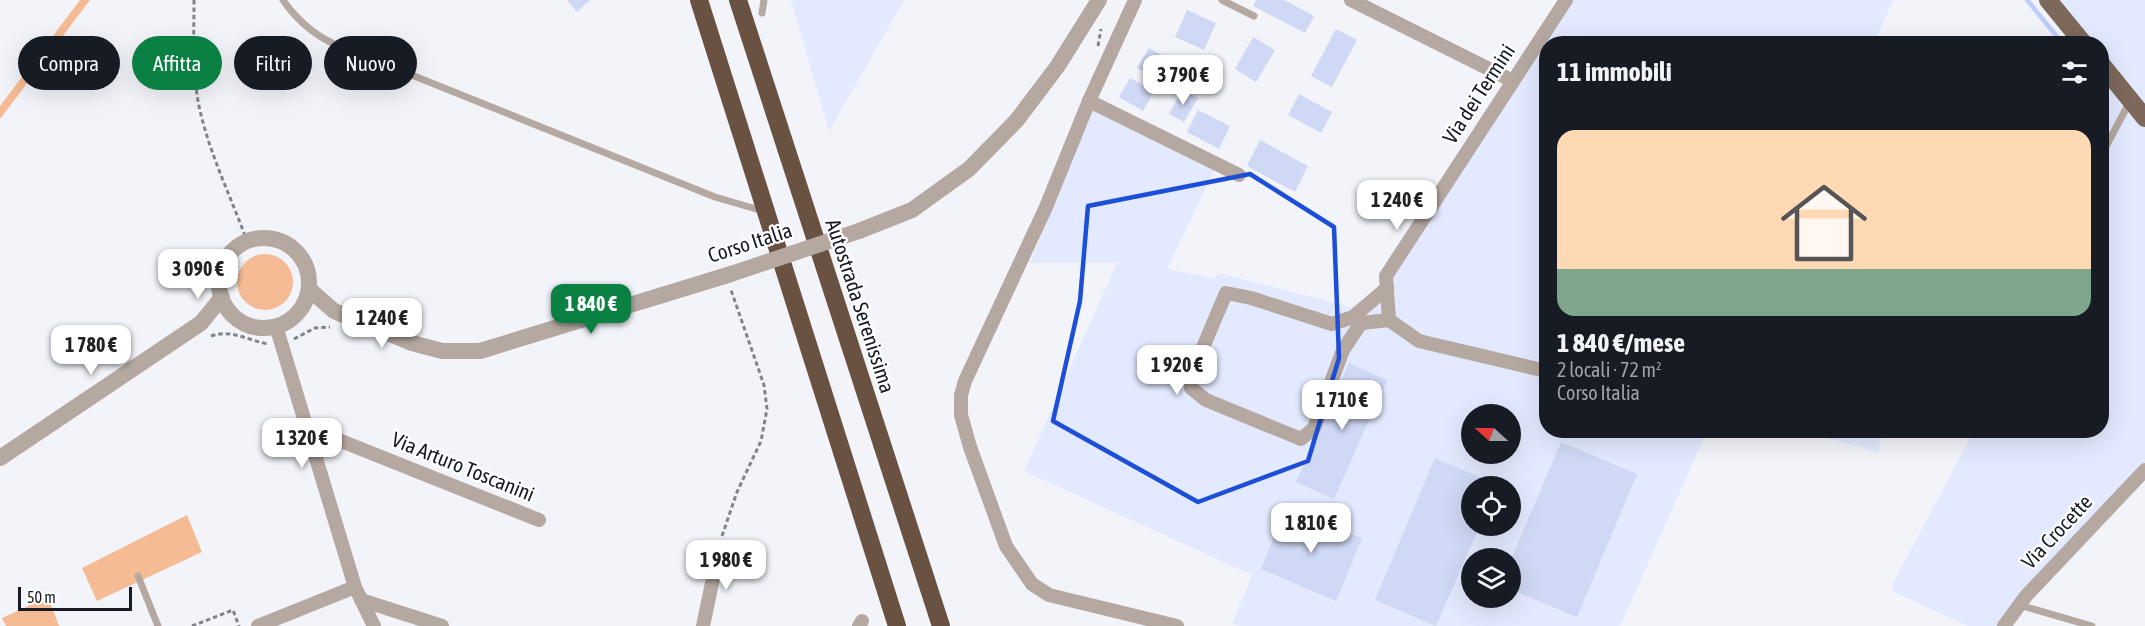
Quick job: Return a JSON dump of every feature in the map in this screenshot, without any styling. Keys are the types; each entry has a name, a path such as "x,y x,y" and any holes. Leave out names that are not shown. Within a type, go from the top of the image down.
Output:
{"highway":[{"path":"699,0 897,626"},
{"name":"Autostrada Serenissima","path":"738,0 941,626"}],"main road":[{"path":"2048,0 2077,36"},
{"path":"2109,74 2145,118"}],"street":[{"path":"1135,0 1089,101 1046,207 965,381 961,395 962,415 970,447 1006,546 1032,584 1049,595 1177,626"},
{"path":"1351,0 1512,81"},
{"name":"Via dei Termini","path":"1542,36 1566,0"},
{"name":"Corso Italia","path":"299,311 442,351 480,351 730,280 859,231 912,210 969,169 1017,120 1057,67 1098,1"},
{"name":"Via dei Termini","path":"1389,320 1386,276 1539,40"},
{"path":"1089,101 1239,176"},
{"path":"268,238 282,241 294,249 303,260 309,274 309,289 299,311 289,321 262,328 248,325 227,309 219,283 222,268 229,255 239,245 268,238"},
{"path":"1387,288 1353,317 1332,324 1251,298 1226,293 1193,371 1191,387 1206,400 1301,440 1314,428 1343,351 1361,323 1389,320 1419,341 1539,368"},
{"name":"Corso Italia","path":"309,289 334,319"},
{"path":"205,330 222,297"},
{"path":"0,458 205,330 236,318"},
{"path":"276,326 355,587 374,626"},
{"name":"Via Arturo Toscanini","path":"306,428 538,520"},
{"name":"Via Crocette","path":"2004,626 2019,605 2145,470"},
{"path":"703,626 719,550"},
{"path":"258,626 355,587"},
{"path":"361,600 442,626"}],"lane":[{"path":"283,0 303,24 332,43 715,197 767,212"},
{"path":"762,13 764,0"},
{"path":"1222,0 1254,16"},
{"path":"2109,140 2130,100"},
{"path":"138,576 158,626"},
{"path":"2019,605 2092,626"}],"path":[{"path":"194,0 194,53 198,105 210,143 248,241"},
{"path":"719,550 737,492 761,441 767,409 764,386 730,280"},
{"path":"205,330 231,333 262,343 281,344 301,337 334,319"},
{"path":"192,626 233,609 239,626"}],"highlighted area":[{"path":"1250,174 1334,227 1339,358 1308,461 1198,502 1053,421 1080,301 1088,206"}],"shaded area":[{"path":"80,0 90,0 63,36 53,36"},
{"path":"791,0 904,0 829,131"},
{"path":"1571,0 1893,0 1877,36 1548,36"},
{"path":"2055,0 2145,0 2145,109 2109,65 2109,36 2084,36"},
{"path":"1539,50 1539,438 1704,438 1620,626 1241,626 1232,624 1252,575 1024,471 1117,263 1030,263 1092,108 1215,169 1167,269 1215,278 1219,273 1351,307 1392,279"},
{"path":"2109,80 2145,124 2145,462 2023,589 1997,626 1968,626 1894,592 1892,585 1970,438 2109,438"},
{"path":"18,82 18,90 22,90 0,119 0,106"},
{"path":"260,254 270,254 285,262 291,271 293,282 291,293 285,302 270,310 260,310 249,305 242,298 237,287 237,277 242,266 249,259"},
{"path":"1827,438 1881,438 1878,452"},
{"path":"187,515 202,552 97,601 82,568"},
{"path":"48,597 59,626 6,626 2,618"}],"building":[{"path":"567,0 590,0 577,12"},
{"path":"1256,0 1284,0 1314,16 1305,33 1253,6"},
{"path":"1187,10 1216,23 1204,50 1175,37"},
{"path":"1336,29 1357,40 1332,87 1311,76"},
{"path":"1253,37 1275,50 1256,82 1235,69"},
{"path":"1149,48 1174,62 1162,82 1137,68"},
{"path":"1130,78 1154,91 1143,111 1119,97"},
{"path":"1183,89 1198,98 1184,122 1169,114"},
{"path":"1299,94 1332,112 1321,133 1288,115"},
{"path":"1198,110 1230,126 1219,149 1187,132"},
{"path":"1260,140 1308,166 1295,192 1247,166"},
{"path":"1349,363 1387,380 1334,499 1296,482"},
{"path":"1561,442 1637,474 1577,617 1521,594 1521,548 1516,548"},
{"path":"1435,458 1477,476 1461,476 1461,536 1475,536 1470,548 1461,548 1461,569 1436,626 1375,600"},
{"path":"1287,506 1362,538 1336,601 1261,569"}],"waterway":[{"path":"2027,0 2056,36"}]}
